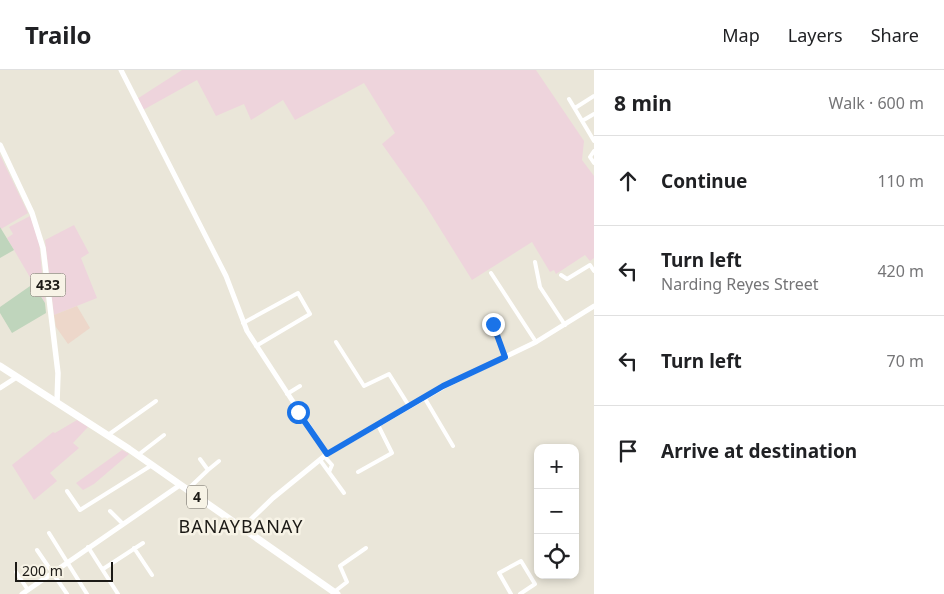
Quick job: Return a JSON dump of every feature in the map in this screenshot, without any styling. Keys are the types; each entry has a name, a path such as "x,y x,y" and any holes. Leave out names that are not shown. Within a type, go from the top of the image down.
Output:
{"highway":[{"name":"4","path":"0,366 138,455 336,593"}],"main road":[{"name":"433","path":"0,145 32,213 43,248 58,373 57,402"}],"street":[{"path":"122,70 226,276 243,323 324,457 329,472 344,493"},
{"path":"575,108 594,96"},
{"path":"569,99 594,141"},
{"path":"582,121 594,114"},
{"path":"593,160 590,156 594,151"},
{"path":"535,262 540,287 565,325"},
{"path":"561,275 567,279 590,265 594,271"},
{"path":"491,273 536,342"},
{"path":"243,323 298,293 310,314 256,346"},
{"path":"242,528 324,457 424,397 482,366 536,342 594,306"},
{"path":"493,324 505,357"},
{"path":"336,342 364,386 389,374 409,406"},
{"path":"0,388 17,377"},
{"path":"286,394 300,386"},
{"path":"424,397 454,446"},
{"path":"108,435 156,401"},
{"path":"358,472 392,453 378,425"},
{"path":"138,455 164,435"},
{"path":"200,458 208,470"},
{"path":"188,490 219,461"},
{"path":"67,491 80,510 152,465"},
{"path":"22,594 180,485"},
{"path":"110,511 123,524"},
{"path":"49,533 87,594"},
{"path":"103,569 143,543"},
{"path":"88,547 118,594"},
{"path":"134,548 152,575"},
{"path":"336,593 347,582 340,566 366,548"},
{"path":"37,550 67,594"},
{"path":"511,594 499,573 520,561 535,584 520,594"},
{"path":"16,572 28,590"}],"shaded area":[{"path":"182,70 536,70 584,141 582,160 594,176 594,258 590,261 585,255 556,274 554,270 550,272 532,242 472,280 424,203 382,144 395,133 364,83 295,120 283,100 251,120 244,104 216,116 197,80 143,110 137,99"},
{"path":"0,155 28,213 1,229 0,227"},
{"path":"30,216 39,242 45,303 7,238 13,234 9,227"},
{"path":"74,225 89,253 81,258 97,298 54,315 45,240"},
{"path":"77,306 90,328 68,344 56,327 54,315"},
{"path":"77,420 88,427 73,443 79,448 50,473 57,481 34,500 12,465 53,432 55,433"},
{"path":"122,450 129,454 94,484 83,490 76,483"}],"green space":[{"path":"0,227 14,250 0,258"},
{"path":"33,284 45,303 46,313 12,333 0,313 0,307"}],"district":[{"name":"BANAYBANAY","path":"241,527"}],"route":[{"path":"298,412 327,454 443,386 482,366 505,357 493,324"}]}
